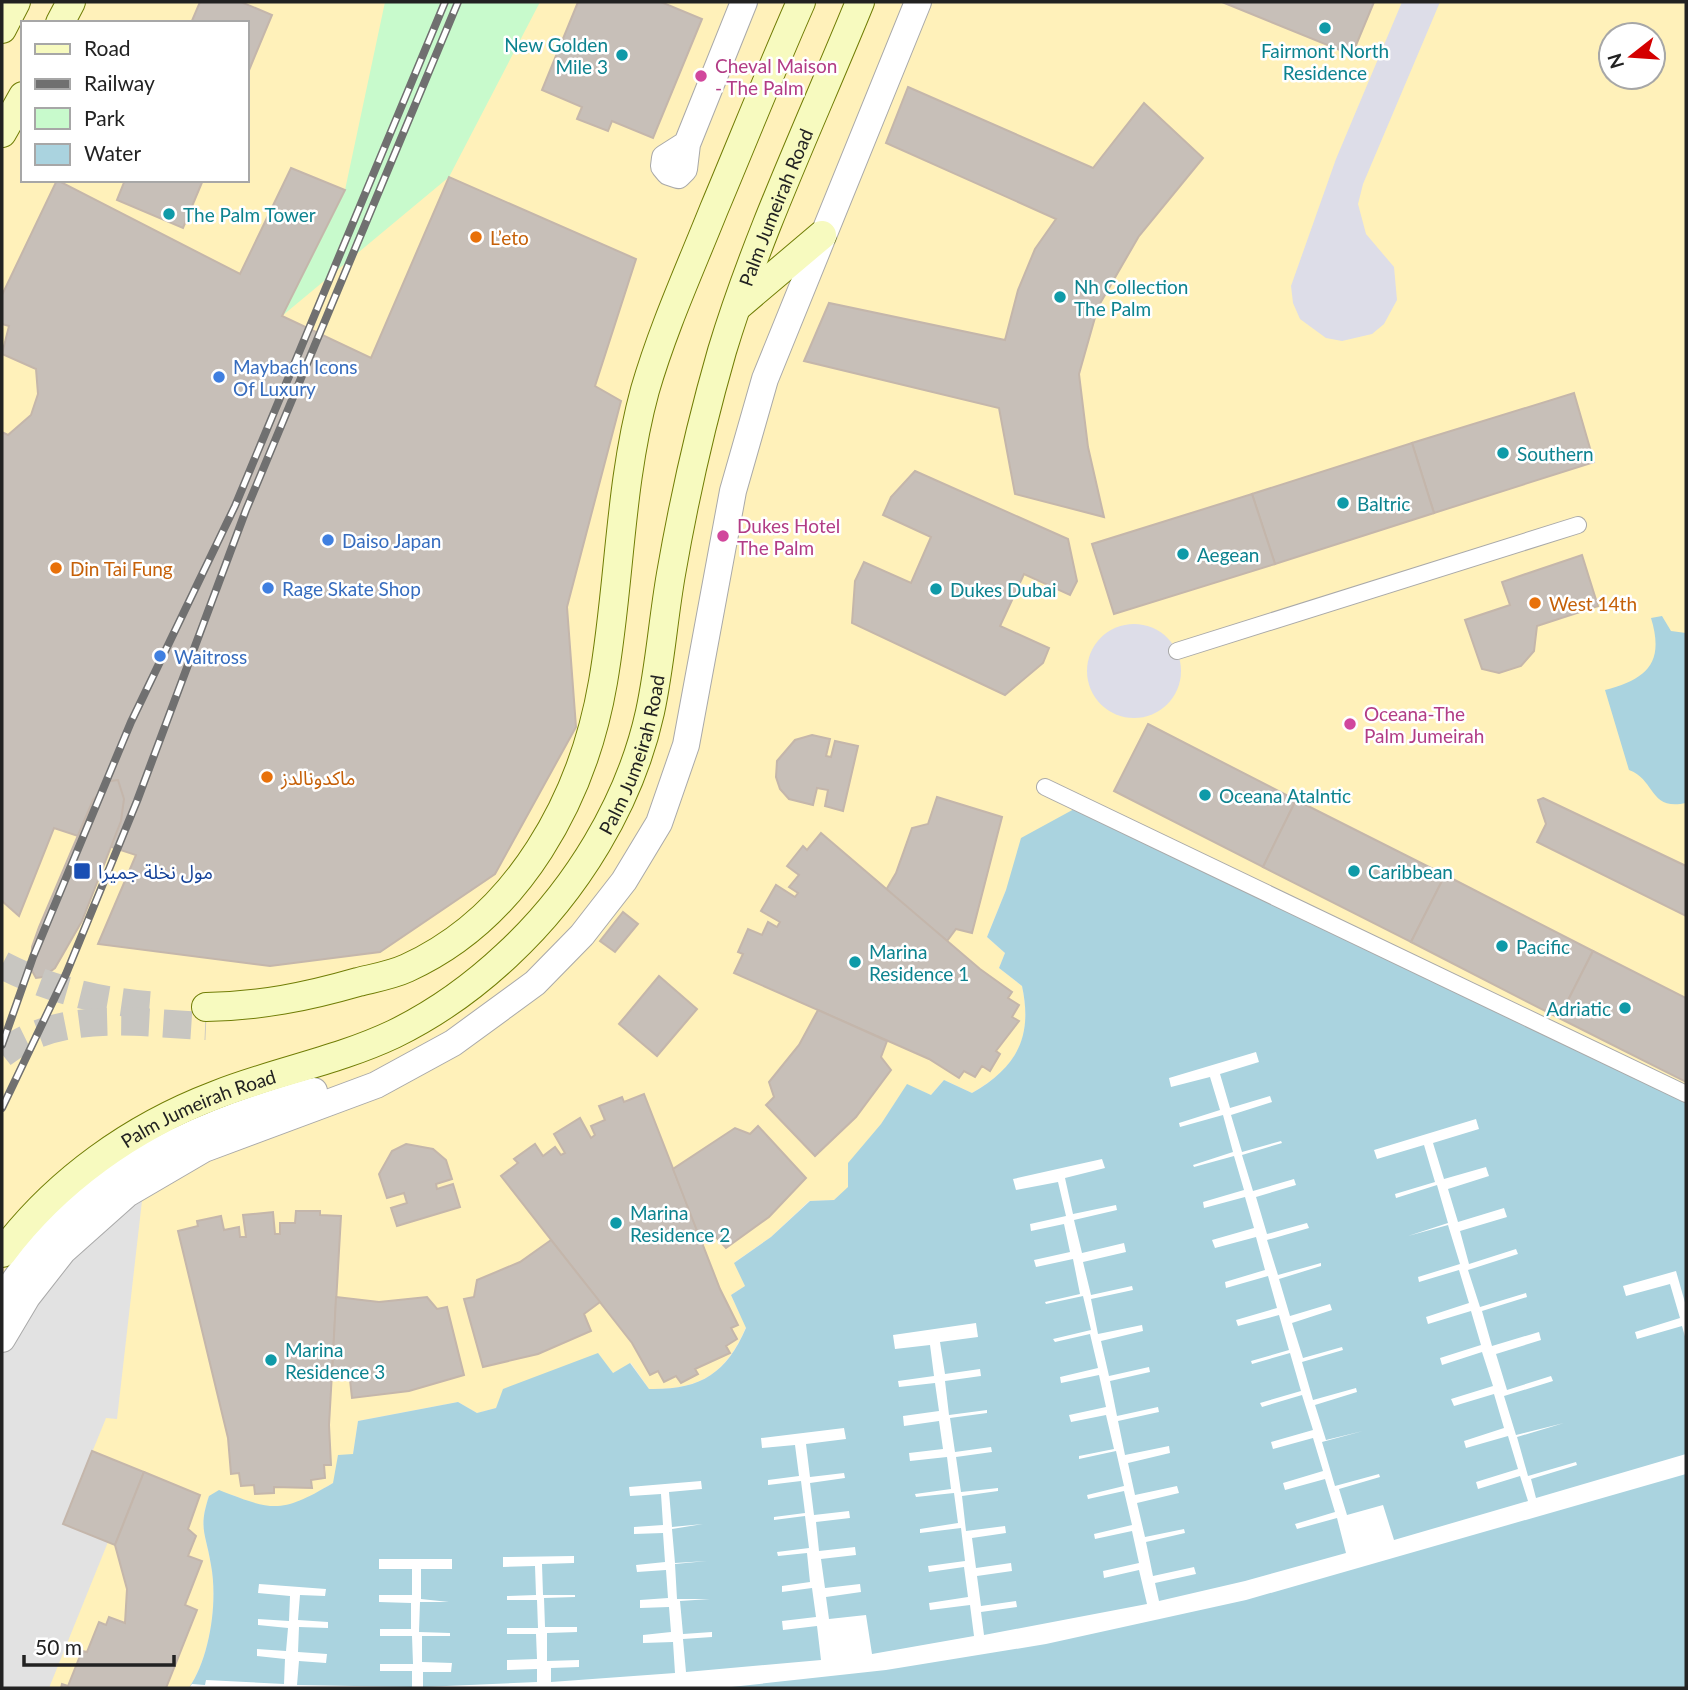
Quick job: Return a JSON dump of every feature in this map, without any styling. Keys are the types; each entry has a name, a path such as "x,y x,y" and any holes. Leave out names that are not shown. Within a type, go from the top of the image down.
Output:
{"main road":[{"path":"2,30 16,2"},
{"name":"Palm Jumeirah Road","path":"2,1253 31,1218 104,1154 159,1120 218,1094 360,1048 424,1017 482,977 534,928 557,901 608,822 641,745 650,711 673,567 693,465 736,307 860,2"},
{"name":"Palm Jumeirah Road","path":"206,1016 278,1003 406,968 475,923 504,895 538,852 570,793 589,744 604,680 628,468 646,389 672,312 795,4"},
{"path":"2,133 21,100"},
{"path":"736,307 822,234"}],"street":[{"path":"687,144 744,2"},
{"path":"2,1339 27,1297 63,1251 104,1211 144,1183 213,1145 351,1095 423,1060 490,1018 559,960 624,881 659,823 686,745 724,535 744,447 782,330 918,2"},
{"path":"1177,651 1578,525"},
{"path":"1045,787 1686,1094"},
{"path":"2,1300 25,1266 62,1223 104,1185 151,1153 227,1117 423,1060"}],"sand":[{"path":"2,2 1686,2 1686,1098 1006,890 987,937 1005,953 999,968 1022,986 1025,1021 1018,1049 1000,1073 972,1093 944,1080 931,1095 907,1085 881,1124 849,1187 834,1200 809,1201 771,1237 735,1262 745,1286 731,1295 746,1327 730,1357 720,1368 697,1382 667,1389 649,1389 631,1363 613,1373 545,1374 504,1389 496,1408 477,1413 458,1402 358,1421 353,1455 333,1483 304,1500 278,1508 250,1503 233,1495 209,1496 203,1524 213,1580 213,1612 207,1645 189,1688 2,1688"}],"green space":[{"path":"385,2 540,2 449,177 282,316 345,190"}],"shaded area":[{"path":"1402,2 1440,2 1363,184 1358,204 1366,234 1394,267 1397,300 1384,324 1372,334 1342,341 1326,338 1300,319 1293,303 1291,286 1336,159"},
{"path":"1134,624 1152,627 1167,638 1178,653 1181,671 1178,689 1167,704 1152,715 1134,718 1116,715 1101,704 1090,689 1087,671 1090,653 1101,638 1116,627"},
{"path":"143,1192 117,1419 106,1418 63,1524 108,1542 49,1688 2,1688 2,1354 29,1307 66,1261"}],"water":[{"path":"1662,616 1671,631 1686,633 1686,803 1665,803 1644,780 1629,770 1605,690 1631,681 1649,667 1655,647 1651,618"},
{"path":"1087,802 1686,1098 1686,1688 189,1688 202,1661 213,1612 213,1580 203,1524 209,1496 219,1490 252,1502 277,1506 301,1500 333,1483 338,1455 353,1454 358,1421 458,1402 477,1413 496,1408 503,1389 598,1353 613,1373 630,1363 649,1389 667,1389 697,1382 720,1368 730,1357 746,1328 731,1295 745,1286 734,1263 771,1237 810,1201 834,1200 848,1187 848,1163 881,1124 907,1084 931,1095 944,1080 972,1093 1000,1072 1018,1049 1025,1021 1022,986 999,968 1005,953 987,937 1006,890 1021,838"}],"pier":[{"path":"1256,1052 1259,1062 1220,1074 1230,1108 1270,1096 1272,1102 1231,1115 1242,1152 1281,1141 1282,1143 1242,1155 1253,1191 1294,1179 1296,1185 1256,1197 1267,1234 1307,1223 1309,1228 1267,1240 1278,1275 1321,1263 1321,1266 1279,1279 1290,1316 1330,1304 1332,1310 1292,1323 1303,1358 1342,1347 1343,1350 1302,1362 1313,1400 1356,1388 1357,1392 1315,1405 1326,1440 1363,1431 1322,1442 1335,1486 1379,1474 1380,1477 1339,1489 1347,1515 1383,1505 1394,1540 1528,1501 1520,1476 1478,1489 1476,1482 1518,1469 1508,1436 1466,1448 1464,1441 1504,1428 1494,1394 1454,1406 1451,1399 1493,1386 1482,1352 1442,1365 1440,1358 1481,1345 1471,1311 1428,1324 1426,1317 1469,1303 1459,1270 1419,1282 1418,1277 1460,1264 1448,1225 1408,1236 1448,1223 1437,1185 1396,1198 1395,1194 1435,1182 1424,1145 1377,1159 1374,1150 1476,1119 1479,1129 1433,1143 1444,1179 1486,1167 1489,1176 1448,1189 1458,1222 1504,1208 1507,1217 1460,1231 1469,1264 1516,1249 1518,1254 1468,1270 1480,1307 1526,1293 1527,1297 1482,1311 1492,1346 1539,1332 1541,1340 1496,1354 1507,1390 1551,1376 1553,1381 1504,1396 1516,1435 1564,1423 1517,1437 1528,1476 1576,1462 1577,1465 1531,1479 1536,1498 1686,1454 1686,1474 1246,1600 1046,1644 886,1670 722,1688 189,1688 192,1684 205,1685 206,1680 284,1684 285,1659 257,1656 257,1649 286,1651 288,1628 258,1625 258,1619 289,1621 290,1596 258,1593 259,1584 326,1589 325,1596 300,1595 298,1620 328,1622 328,1628 299,1627 298,1652 327,1654 326,1663 299,1661 297,1685 412,1687 412,1671 380,1671 380,1664 413,1664 412,1636 380,1636 380,1629 411,1629 411,1603 379,1602 379,1595 412,1595 412,1569 379,1569 379,1559 452,1559 452,1569 421,1569 421,1599 449,1602 420,1602 419,1632 450,1633 450,1636 422,1636 422,1662 452,1663 451,1672 423,1672 423,1687 537,1682 537,1669 507,1670 507,1660 537,1659 536,1634 507,1634 507,1628 538,1628 537,1600 507,1600 507,1596 536,1595 535,1566 503,1567 503,1557 574,1556 574,1563 542,1564 543,1595 575,1595 544,1598 545,1627 577,1627 577,1632 547,1633 547,1661 579,1660 579,1667 551,1668 551,1682 675,1673 673,1642 643,1643 643,1635 671,1632 669,1607 640,1608 640,1600 668,1598 666,1570 637,1572 636,1565 665,1562 663,1533 634,1534 634,1527 663,1525 661,1494 630,1496 629,1487 701,1481 702,1489 669,1492 672,1527 703,1524 672,1529 675,1563 707,1561 675,1564 677,1599 710,1599 680,1601 683,1634 712,1632 712,1637 683,1639 686,1672 821,1660 817,1626 783,1630 782,1621 816,1617 812,1588 782,1592 782,1586 810,1582 807,1553 778,1556 777,1552 809,1548 805,1516 774,1520 774,1517 805,1513 801,1481 768,1485 768,1480 799,1476 795,1445 762,1448 761,1438 844,1428 846,1439 806,1444 810,1477 844,1473 845,1478 810,1483 814,1515 849,1511 850,1518 816,1522 819,1551 855,1547 856,1555 821,1559 825,1588 860,1584 861,1592 826,1597 829,1619 866,1615 872,1654 974,1636 970,1605 930,1610 929,1603 968,1597 964,1567 929,1572 928,1566 965,1561 961,1528 920,1533 920,1529 958,1523 954,1493 916,1497 915,1494 951,1489 947,1457 910,1461 909,1453 943,1449 939,1421 904,1426 903,1416 939,1411 935,1383 899,1387 898,1381 934,1376 930,1345 895,1349 893,1335 976,1323 978,1337 940,1342 945,1374 980,1369 981,1376 945,1381 949,1415 987,1410 987,1413 950,1418 955,1452 991,1447 992,1452 956,1457 961,1492 998,1488 998,1491 962,1496 966,1531 1005,1526 1006,1533 972,1538 976,1568 1011,1563 1012,1571 977,1576 981,1606 1016,1601 1017,1607 981,1612 984,1635 1147,1604 1139,1570 1104,1578 1103,1571 1139,1563 1132,1531 1095,1539 1094,1534 1132,1525 1124,1491 1088,1499 1087,1495 1124,1486 1116,1451 1079,1459 1079,1456 1114,1449 1106,1415 1071,1422 1069,1415 1106,1407 1099,1375 1061,1383 1060,1377 1098,1368 1090,1334 1055,1342 1053,1339 1091,1330 1083,1296 1046,1304 1045,1302 1080,1294 1073,1259 1036,1267 1034,1260 1070,1252 1064,1224 1031,1231 1030,1224 1066,1216 1058,1182 1016,1190 1013,1179 1102,1159 1105,1168 1065,1178 1073,1214 1116,1205 1117,1210 1074,1220 1082,1253 1124,1243 1126,1252 1083,1262 1091,1295 1132,1286 1133,1290 1091,1299 1098,1334 1142,1325 1143,1331 1101,1341 1109,1376 1149,1367 1150,1372 1110,1381 1117,1416 1158,1407 1159,1412 1118,1421 1125,1455 1169,1446 1170,1453 1128,1463 1135,1495 1177,1486 1179,1493 1137,1503 1145,1537 1184,1529 1185,1533 1146,1542 1153,1576 1194,1567 1196,1574 1155,1583 1159,1601 1346,1553 1337,1518 1297,1529 1295,1524 1335,1512 1325,1479 1285,1490 1283,1483 1323,1471 1313,1438 1273,1449 1271,1442 1313,1430 1302,1395 1262,1407 1260,1403 1301,1391 1290,1353 1252,1364 1251,1361 1289,1350 1279,1315 1238,1326 1236,1320 1277,1308 1268,1276 1226,1288 1225,1282 1265,1270 1256,1237 1215,1248 1212,1240 1254,1228 1245,1197 1204,1208 1203,1202 1244,1190 1234,1156 1194,1167 1193,1165 1233,1152 1223,1115 1180,1127 1179,1123 1220,1110 1210,1077 1171,1087 1169,1078"},
{"path":"1676,1271 1686,1306 1686,1340 1682,1326 1637,1339 1635,1332 1680,1318 1670,1284 1626,1296 1623,1286"}],"building":[{"path":"200,2 241,2 272,15 248,73 248,21 192,21"},
{"name":"New Golden Mile 3","path":"578,2 661,2 702,19 653,138 612,121 608,131 577,119 582,107 542,90"},
{"name":"Fairmont North Residence","path":"1222,2 1374,2 1352,55"},
{"name":"Nh Collection The Palm","path":"908,87 1093,168 1144,103 1203,158 1139,236 1098,307 1079,374 1088,447 1104,517 1015,494 999,408 804,361 829,303 1005,340 1018,290 1035,249 1056,219 886,143"},
{"name":"مول نخلة جميرا","path":"291,168 345,190 282,316 371,358 449,177 636,259 595,386 621,401 567,607 576,727 495,874 380,952 270,966 98,944 136,855 54,828 19,916 2,901 2,432 8,435 31,415 38,394 36,369 2,354 9,326 2,324 2,295 56,182 61,182 240,274"},
{"name":"The Palm Tower","path":"124,182 202,182 183,228 117,200"},
{"name":"Southern","path":"1574,393 1594,462 1434,513 1412,443"},
{"name":"Baltric","path":"1412,443 1434,513 1275,564 1252,494"},
{"name":"Dukes Dubai","path":"915,471 1068,539 1077,581 1070,595 1024,574 1000,626 1049,648 1043,663 1005,695 852,623 855,581 864,562 911,583 931,537 883,515 891,497"},
{"name":"Aegean","path":"1252,494 1275,564 1114,614 1092,544"},
{"path":"1582,555 1598,606 1537,626 1534,651 1521,666 1499,673 1482,669 1465,620 1510,605 1502,582"},
{"name":"Oceana Atalntic","path":"1148,724 1296,800 1263,867 1114,791"},
{"path":"812,735 830,739 826,756 831,757 835,741 858,746 843,811 825,806 828,790 817,788 813,805 789,799 780,789 776,777 777,761 795,740"},
{"name":"مول نخلة جميرا","path":"118,780 124,799 121,821 82,921 55,968 43,977 36,978 31,969 32,947 39,927 93,800 110,781"},
{"path":"937,797 1002,817 972,933 956,929 947,941 886,890 896,873 912,828 928,824"},
{"path":"1543,798 1686,866 1686,916 1537,842 1546,824 1538,800"},
{"name":"Caribbean","path":"1296,800 1445,875 1411,942 1263,867"},
{"name":"Marina Residence 1","path":"821,833 980,969 1012,992 1008,998 1019,1005 1012,1017 1019,1021 996,1051 1000,1054 990,1071 982,1066 975,1077 964,1071 959,1078 929,1059 734,973 743,954 738,952 748,929 762,935 768,922 777,927 780,922 761,911 776,885 795,897 798,893 789,887 799,875 787,866 803,846 807,850"},
{"name":"Pacific","path":"1445,875 1593,951 1559,1018 1411,942"},
{"path":"623,912 638,924 615,952 600,941"},
{"name":"Adriatic","path":"1593,951 1686,998 1686,1082 1559,1018"},
{"path":"659,976 697,1009 657,1056 619,1024"},
{"path":"818,1010 887,1041 881,1057 891,1070 856,1117 815,1156 766,1105 774,1097 769,1082 799,1045"},
{"name":"Marina Residence 2","path":"644,1094 720,1289 738,1325 731,1328 737,1339 726,1346 730,1353 695,1369 698,1374 681,1383 676,1376 664,1382 658,1371 650,1375 632,1343 501,1176 518,1163 514,1159 535,1144 543,1156 555,1147 561,1155 565,1153 554,1134 580,1118 591,1138 595,1135 591,1126 605,1120 599,1106 622,1097 624,1102"},
{"path":"758,1126 806,1178 769,1217 726,1248 715,1236 701,1241 673,1169 735,1128 750,1134"},
{"path":"406,1144 433,1149 446,1160 452,1179 436,1184 437,1189 453,1184 460,1207 397,1226 391,1208 407,1203 404,1193 387,1198 379,1174 392,1151"},
{"name":"Marina Residence 3","path":"296,1211 320,1211 320,1215 341,1216 329,1425 331,1465 324,1465 325,1478 311,1480 312,1488 274,1487 274,1493 255,1494 254,1485 241,1486 239,1473 231,1474 228,1438 178,1231 198,1226 197,1221 221,1216 224,1230 239,1227 240,1237 246,1237 243,1215 273,1212 275,1234 280,1234 280,1223 295,1223"},
{"path":"551,1240 600,1302 584,1314 591,1331 538,1354 483,1367 464,1299 474,1297 477,1280 520,1262"},
{"path":"336,1297 379,1302 427,1297 437,1309 447,1307 464,1375 409,1391 352,1398 350,1380 332,1376"},
{"path":"92,1451 144,1472 115,1545 63,1524"},
{"path":"144,1472 200,1495 188,1529 196,1536 188,1556 202,1561 185,1605 197,1610 166,1688 61,1688 62,1684 68,1686 82,1651 87,1652 99,1622 106,1625 109,1617 125,1623 127,1589 115,1545"}],"tunnel":[{"path":"2,965 60,989 120,1002 162,1006"},
{"path":"2,1054 49,1030 74,1025 126,1022 206,1026"}],"railway":[{"path":"2,1045 33,957 131,722 235,506 445,2"},
{"path":"2,1108 66,974 137,801 246,510 458,2"}],"place":[{"name":"Fairmont North Residence","path":"1325,28"},
{"name":"New Golden Mile 3","path":"622,55"},
{"name":"Cheval Maison - The Palm","path":"701,76"},
{"name":"The Palm Tower","path":"169,214"},
{"name":"L’eto","path":"476,237"},
{"name":"Nh Collection The Palm","path":"1060,297"},
{"name":"Maybach Icons Of Luxury","path":"219,377"},
{"name":"Southern","path":"1503,453"},
{"name":"Baltric","path":"1343,503"},
{"name":"Dukes Hotel The Palm","path":"723,536"},
{"name":"Daiso Japan","path":"328,540"},
{"name":"Aegean","path":"1183,554"},
{"name":"Din Tai Fung","path":"56,568"},
{"name":"Rage Skate Shop","path":"268,588"},
{"name":"Dukes Dubai","path":"936,589"},
{"name":"West 14th","path":"1535,603"},
{"name":"Waitross","path":"160,656"},
{"name":"Oceana-The Palm Jumeirah","path":"1350,724"},
{"name":"ماكدونالدز","path":"267,777"},
{"name":"Oceana Atalntic","path":"1205,795"},
{"name":"مول نخلة جميرا","path":"82,871"},
{"name":"Caribbean","path":"1354,871"},
{"name":"Pacific","path":"1502,946"},
{"name":"Marina Residence 1","path":"855,962"},
{"name":"Adriatic","path":"1625,1008"},
{"name":"Marina Residence 2","path":"616,1223"},
{"name":"Marina Residence 3","path":"271,1360"}]}
